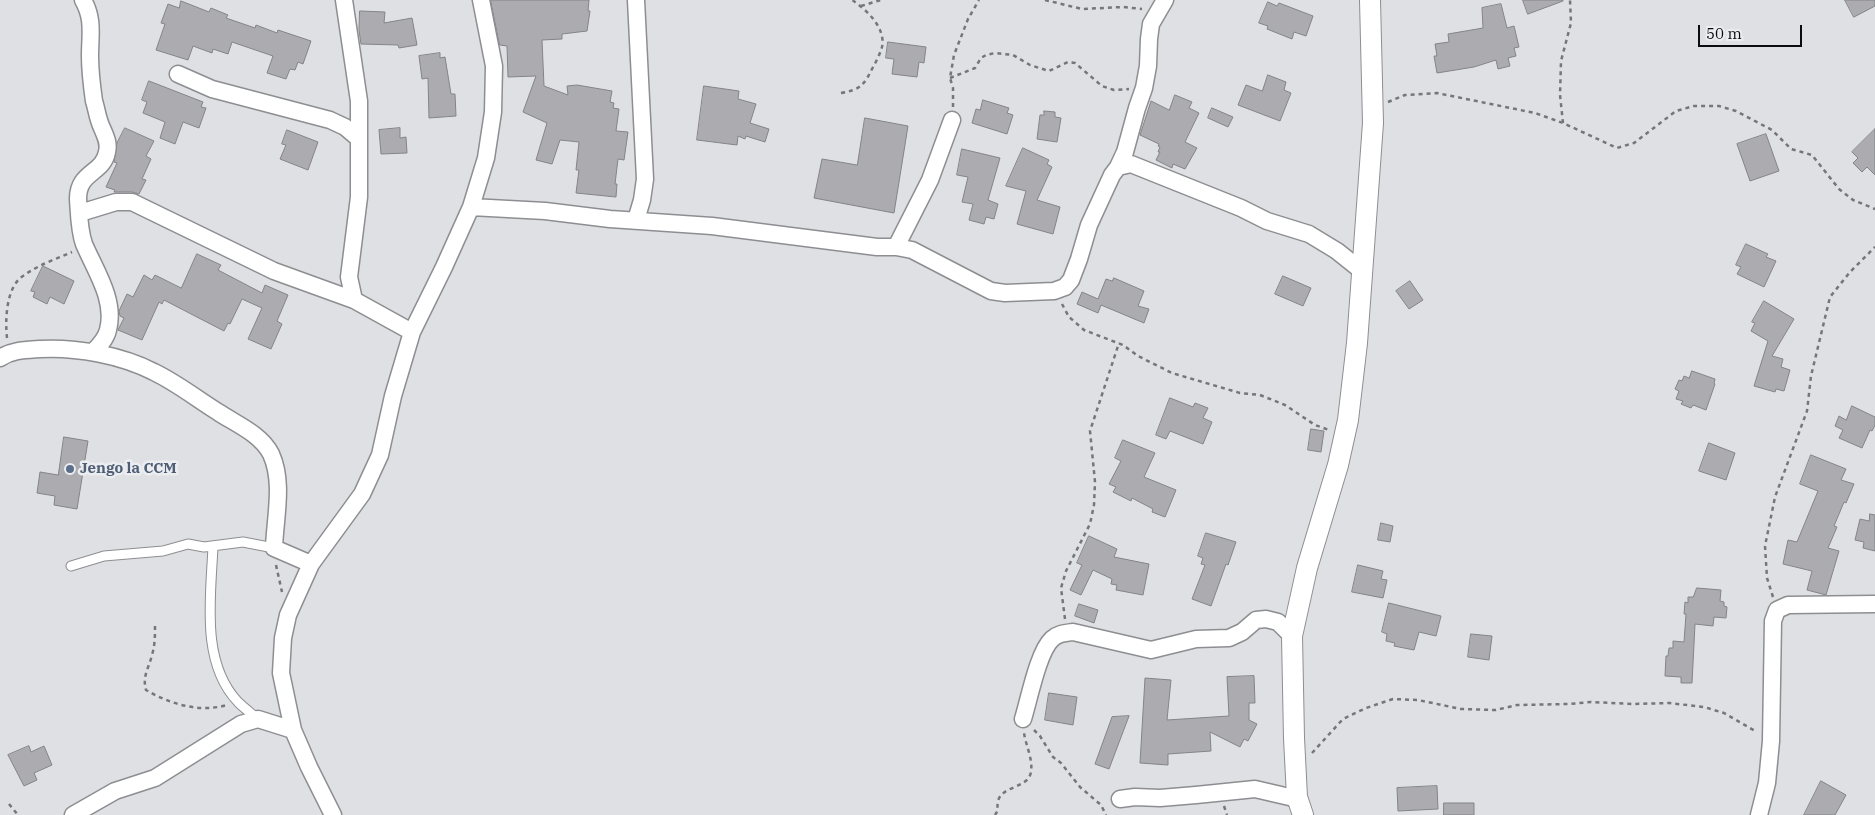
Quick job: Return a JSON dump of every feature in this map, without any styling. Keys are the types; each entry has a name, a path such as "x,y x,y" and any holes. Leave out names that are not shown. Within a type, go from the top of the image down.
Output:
{"street":[{"path":"83,0 91,19 92,40 90,56 94,99 99,120 107,139 108,150 101,166 80,184 78,198 80,231 100,276 110,319 108,332 102,343 93,352"},
{"path":"344,0 359,101 359,197 349,277 354,300"},
{"path":"333,815 293,730 281,673 283,638 288,615 311,564 362,494 380,455 393,396 412,332 444,267 470,207 486,158 493,112 494,66 481,0"},
{"path":"636,0 645,179 642,200 636,220"},
{"path":"1120,799 1196,796 1255,789 1300,807 1296,770 1292,636 1305,576 1338,465 1345,434 1354,362 1373,123 1370,0"},
{"path":"470,207 545,211 610,219 712,226 877,247 896,247 912,250 991,291 1005,293 1054,292 1065,287 1071,280 1095,210 1112,175 1126,152 1144,88 1148,66 1148,39 1151,24 1162,5"},
{"path":"178,74 212,88 330,120 345,127 358,138"},
{"path":"896,247 930,180 952,120"},
{"path":"1118,167 1131,164 1241,208 1267,221 1309,234 1337,251 1362,271"},
{"path":"80,213 116,202 132,202 274,271 354,300 412,332"},
{"path":"4,355 67,349 93,352 129,362 152,371 188,392 259,438 271,454 278,484 274,548 311,564"},
{"path":"1759,815 1767,783 1771,741 1773,621 1777,610 1788,605 1875,604"},
{"path":"1023,722 1042,655 1051,640 1062,633 1074,632 1151,650 1196,639 1229,638 1242,632 1256,620 1266,618 1278,622 1292,636"},
{"path":"73,815 115,791 155,778 241,724 258,720 293,730"}],"lane":[{"path":"71,566 104,556 163,551 188,544 204,547 243,542 274,548"},
{"path":"213,546 210,619 212,644 217,664 227,687 238,702 258,720"}],"path":[{"path":"841,93 855,91 862,85 868,77 882,46 880,31 875,21 861,6 852,0"},
{"path":"861,6 882,0"},
{"path":"952,120 954,101 950,78 954,55 960,38 979,0"},
{"path":"1045,0 1082,9 1162,5"},
{"path":"1563,123 1560,95 1561,61 1570,23 1570,0"},
{"path":"950,78 975,68 982,58 995,53 1013,55 1030,65 1049,71 1068,62 1075,62 1102,86 1114,90 1144,88"},
{"path":"1372,108 1406,95 1437,94 1535,112 1617,148 1634,143 1676,111 1694,106 1719,106 1736,111 1772,130 1791,148 1812,155 1839,189 1853,200 1875,209"},
{"path":"4,355 8,303 21,276 72,252 84,243"},
{"path":"1777,610 1767,578 1765,546 1776,497 1807,411 1811,376 1830,297 1850,272 1875,248"},
{"path":"1054,292 1069,316 1084,330 1119,343 1138,356 1172,373 1240,393 1260,396 1284,405 1315,425 1345,434"},
{"path":"1068,632 1062,605 1061,588 1066,571 1090,524 1094,505 1095,482 1090,431 1119,343"},
{"path":"274,548 278,578 288,615"},
{"path":"155,626 152,656 143,681 146,690 156,696 189,708 207,709 238,702"},
{"path":"1296,770 1343,719 1366,708 1393,699 1418,700 1461,709 1496,710 1517,705 1591,702 1669,703 1704,707 1724,713 1771,741"},
{"path":"995,815 998,810 997,804 1000,797 1010,788 1026,781 1031,774 1031,763 1023,722"},
{"path":"1023,722 1037,731 1053,757 1061,763 1080,787 1101,805 1106,815"},
{"path":"9,804 18,815"}],"building":[{"path":"491,0 589,0 588,11 590,11 587,31 562,34 562,39 542,40 544,86 568,95 567,86 577,85 612,91 610,102 614,103 613,108 619,109 616,131 628,132 624,160 618,159 615,184 617,184 616,197 576,193 579,170 576,170 579,142 560,140 552,164 536,160 547,123 523,112 536,76 508,77 507,46 500,45"},
{"path":"1523,0 1563,0 1563,1 1528,14"},
{"path":"1845,0 1875,0 1875,6 1854,17"},
{"path":"181,1 209,12 211,8 228,15 226,18 255,28 256,25 277,33 278,30 311,41 303,64 298,62 295,70 290,69 286,79 267,73 273,56 232,42 228,54 213,49 212,53 193,46 188,60 156,50 165,24 161,23 168,4 179,8"},
{"path":"1268,2 1277,6 1279,3 1313,16 1306,36 1294,32 1292,39 1267,29 1268,26 1259,23"},
{"path":"1501,4 1507,28 1514,26 1519,47 1514,48 1516,56 1508,58 1510,66 1498,69 1496,60 1474,67 1437,73 1434,56 1437,56 1435,44 1449,42 1448,34 1483,28 1482,8"},
{"path":"360,11 385,12 384,23 412,18 417,45 399,48 398,45 361,44 359,30"},
{"path":"888,42 926,47 924,63 919,62 917,77 892,74 894,59 886,58"},
{"path":"440,53 440,58 445,57 451,94 455,94 456,116 429,118 428,78 422,79 419,56"},
{"path":"1268,75 1286,82 1284,90 1291,93 1280,121 1238,105 1246,85 1262,91"},
{"path":"149,81 203,102 201,107 206,108 199,128 183,122 175,144 160,138 165,122 143,113 147,102 142,100"},
{"path":"704,86 739,91 738,99 756,104 750,123 769,129 765,142 746,136 745,139 738,136 737,145 697,140"},
{"path":"1175,95 1192,102 1189,108 1199,113 1185,142 1197,148 1185,169 1173,164 1172,168 1156,160 1160,152 1158,152 1159,144 1140,135 1151,101 1169,110"},
{"path":"983,100 1009,108 1007,113 1013,115 1007,134 972,123 976,109 980,110"},
{"path":"1212,108 1233,117 1228,127 1208,118"},
{"path":"1044,111 1055,112 1055,117 1061,118 1057,142 1037,139 1040,115 1044,115"},
{"path":"865,118 908,126 894,213 814,198 822,159 857,165"},
{"path":"125,128 154,141 146,156 151,159 142,179 146,180 139,194 114,192 115,190 106,187 117,163 114,162 117,143"},
{"path":"400,128 400,138 406,137 407,153 381,154 379,130"},
{"path":"1875,129 1875,175 1867,167 1862,172 1853,163 1858,158 1852,152"},
{"path":"287,130 318,142 308,170 280,159 286,145 282,144"},
{"path":"1766,134 1779,171 1750,181 1737,144"},
{"path":"1023,148 1049,160 1047,164 1052,167 1037,200 1060,207 1053,234 1017,224 1026,191 1006,186"},
{"path":"962,149 1000,158 988,200 998,204 994,219 986,217 984,224 969,220 973,204 962,202 968,177 957,175"},
{"path":"1746,244 1768,254 1766,257 1776,261 1764,287 1737,274 1741,267 1736,265"},
{"path":"197,254 221,265 218,270 262,293 265,285 288,295 277,321 282,324 271,349 248,339 262,308 242,299 230,324 228,323 224,331 164,300 162,304 159,302 142,340 118,330 124,318 120,316 119,311 127,294 133,297 144,275 152,280 155,275 181,288"},
{"path":"43,266 74,281 64,304 50,297 47,304 33,297 35,292 31,291"},
{"path":"1283,276 1311,288 1303,306 1275,294"},
{"path":"1114,278 1144,291 1138,306 1149,309 1144,323 1101,305 1098,313 1077,304 1082,292 1098,299 1106,279 1112,281"},
{"path":"1410,281 1423,300 1409,309 1396,291"},
{"path":"1764,301 1794,319 1772,356 1783,359 1781,367 1790,370 1784,391 1776,389 1775,392 1754,386 1768,341 1751,331 1755,323 1752,322"},
{"path":"1692,371 1715,379 1706,410 1693,405 1691,408 1681,404 1683,401 1676,399 1679,391 1675,389 1679,380 1682,381 1684,376 1689,378"},
{"path":"1170,398 1193,407 1195,403 1208,408 1203,418 1212,422 1203,444 1170,431 1166,439 1156,435"},
{"path":"1852,406 1875,417 1875,425 1872,431 1870,430 1862,448 1839,438 1843,430 1835,426 1839,416 1846,420"},
{"path":"1311,429 1324,431 1321,452 1308,450"},
{"path":"64,437 88,441 77,509 54,505 55,496 37,493 40,472 58,475"},
{"path":"1123,440 1155,453 1144,477 1176,490 1165,517 1152,512 1153,509 1132,498 1131,501 1113,492 1116,487 1109,484 1121,461 1115,458"},
{"path":"1709,443 1735,453 1726,480 1699,471"},
{"path":"1811,455 1846,469 1841,480 1854,484 1834,526 1837,527 1828,548 1839,551 1826,595 1807,590 1812,571 1783,564 1788,540 1797,542 1818,491 1800,484"},
{"path":"1870,514 1875,515 1875,551 1863,548 1864,542 1855,540 1860,519 1869,521"},
{"path":"1381,523 1393,526 1390,542 1378,540"},
{"path":"1206,533 1236,542 1211,606 1192,599 1205,565 1201,564 1203,558 1198,556"},
{"path":"1089,536 1117,549 1114,557 1149,564 1143,595 1116,590 1117,585 1111,584 1112,579 1093,570 1081,595 1070,590 1082,565 1077,563"},
{"path":"1358,565 1383,571 1381,579 1387,580 1383,598 1352,592"},
{"path":"1697,588 1721,590 1720,601 1724,602 1724,606 1727,607 1726,618 1714,617 1713,626 1695,624 1692,683 1681,683 1681,677 1665,676 1666,656 1668,656 1669,648 1673,648 1673,641 1684,642 1685,602 1688,603 1688,597 1693,597"},
{"path":"1389,603 1441,616 1436,636 1419,632 1414,650 1394,646 1395,643 1386,641 1387,634 1382,632"},
{"path":"1079,604 1098,610 1094,623 1075,616"},
{"path":"1471,634 1492,636 1489,660 1468,657"},
{"path":"1254,676 1255,703 1249,703 1249,720 1257,724 1248,741 1244,739 1240,747 1210,732 1211,751 1168,754 1168,765 1140,763 1145,678 1171,680 1167,720 1229,716 1227,677"},
{"path":"1049,693 1077,697 1073,725 1045,720"},
{"path":"1129,716 1109,769 1095,764 1112,717"},
{"path":"29,746 31,752 44,746 52,765 34,773 37,780 24,786 8,755"},
{"path":"1821,781 1846,795 1835,815 1804,815"},
{"path":"1437,786 1438,809 1398,811 1397,788"},
{"path":"1444,803 1474,803 1474,815 1444,815"}],"place":[{"name":"Jengo la CCM","path":"70,469"}]}
